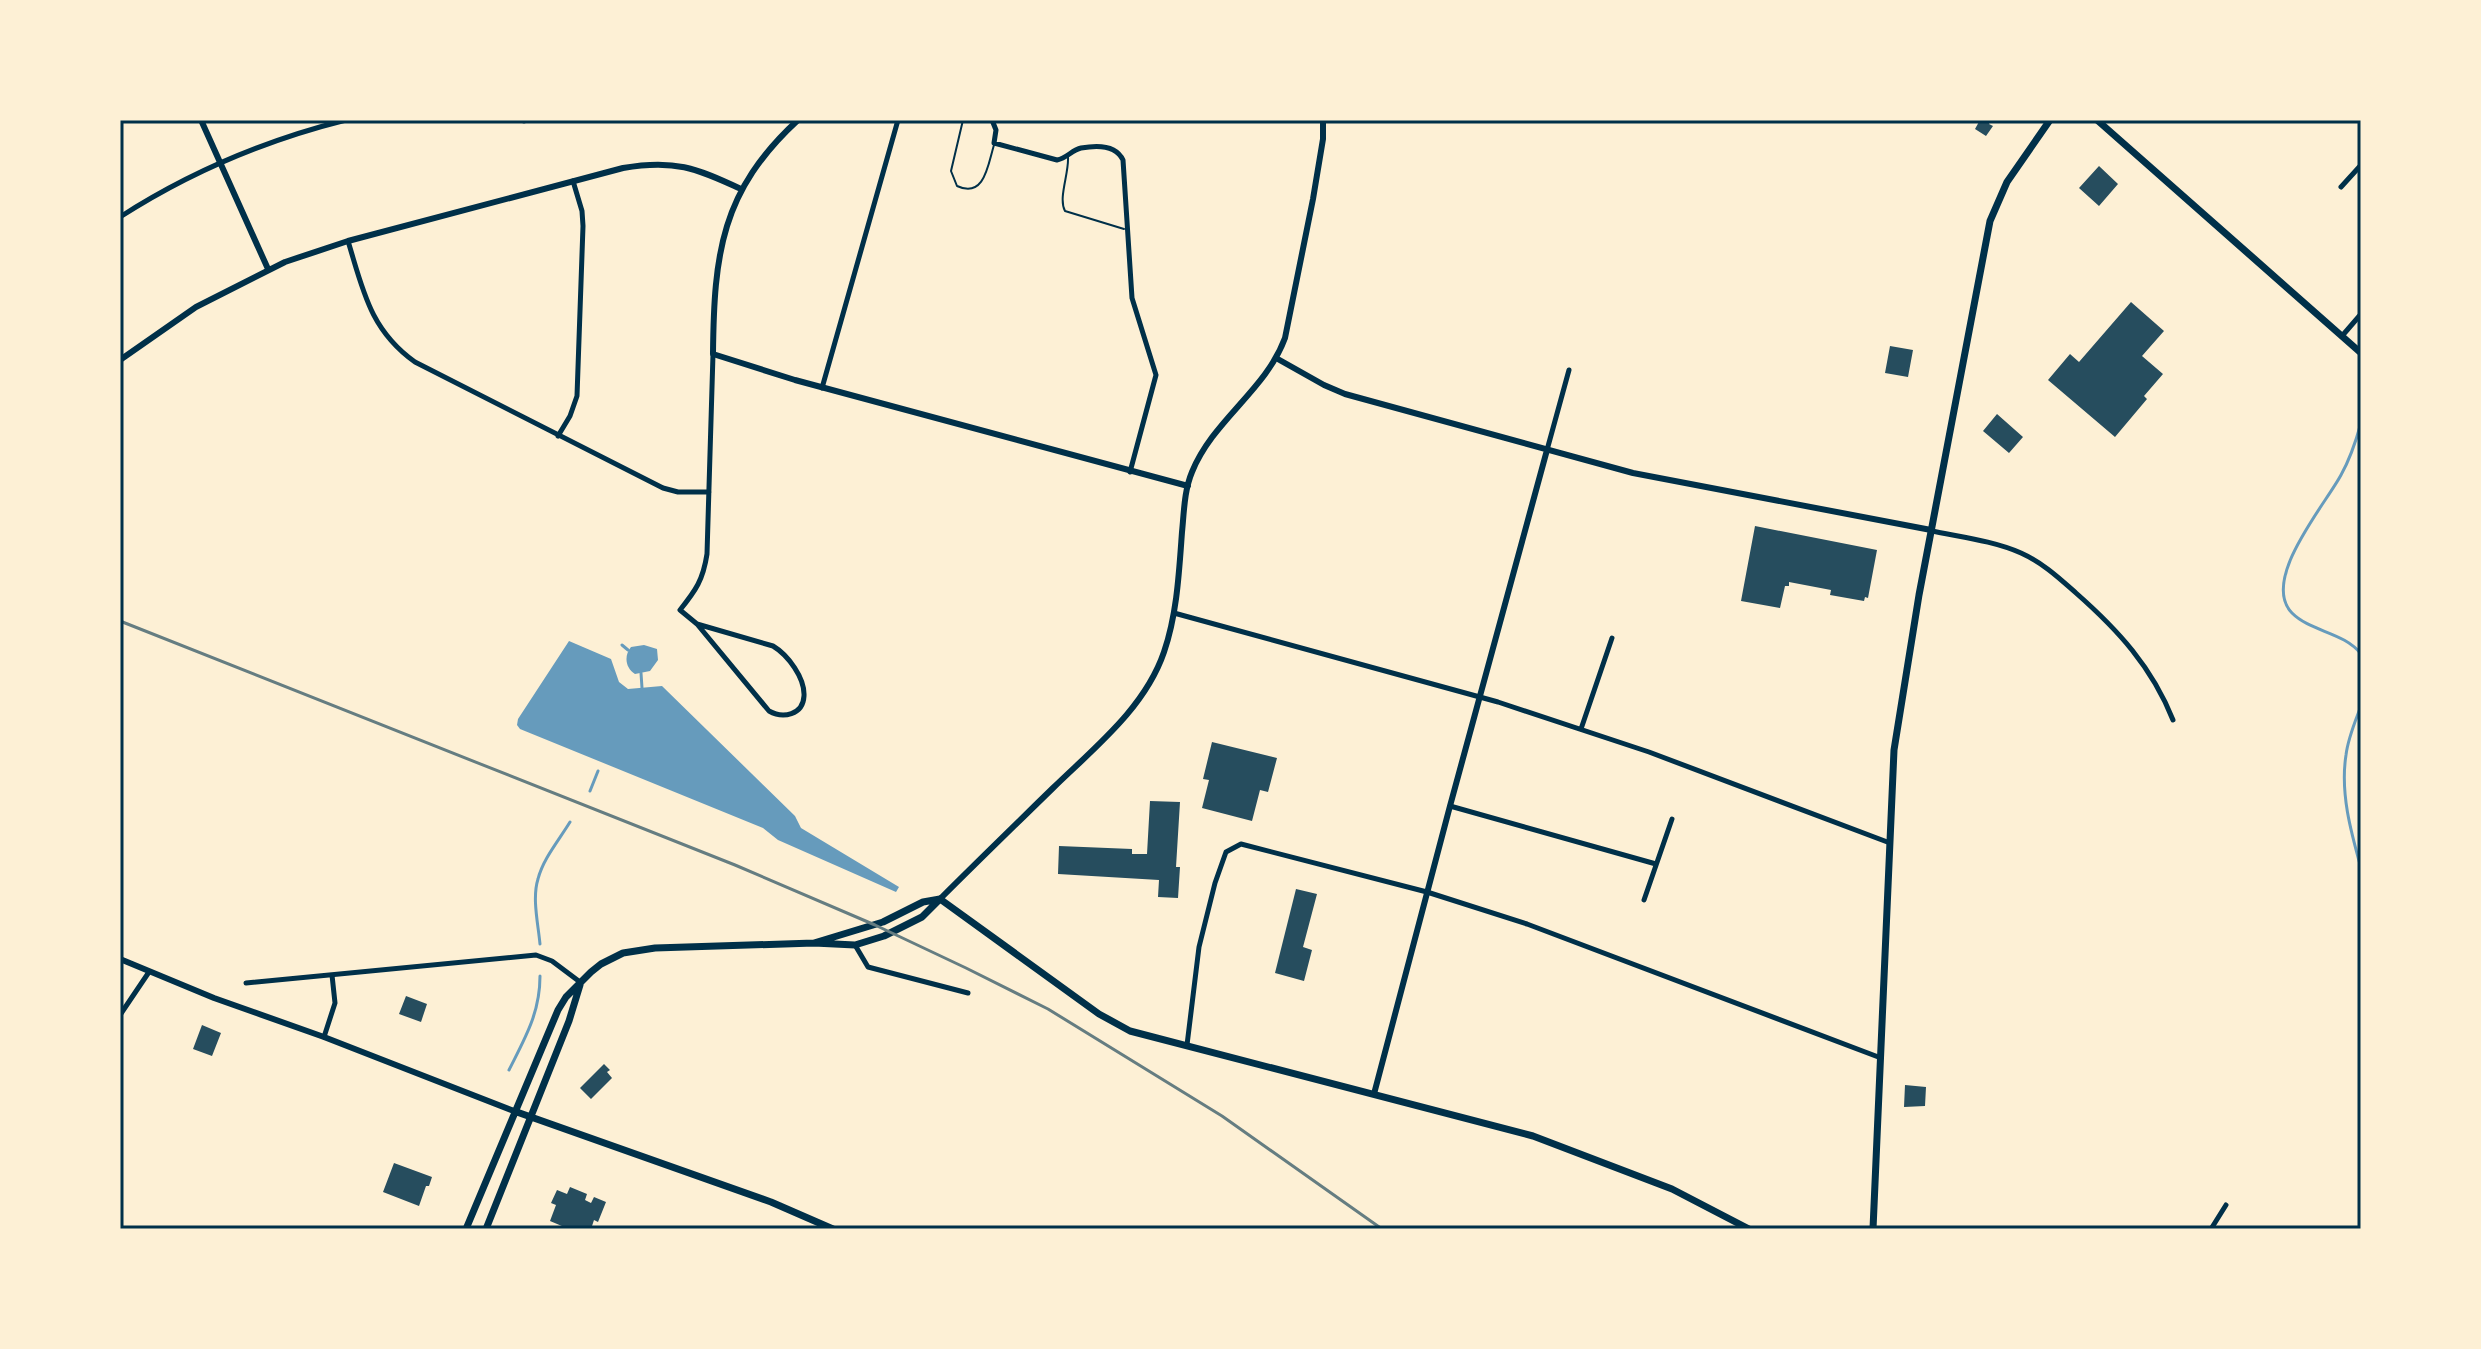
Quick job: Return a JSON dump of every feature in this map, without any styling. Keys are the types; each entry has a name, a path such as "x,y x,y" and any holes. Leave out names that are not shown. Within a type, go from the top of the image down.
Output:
{"main road":[{"path":"1873,1229 1896,735 1931,530 1990,221 2007,182 2050,120"},
{"path":"2097,120 2361,353"},
{"path":"466,1229 558,1010 566,997 601,964 632,951 655,948 814,943 855,945 884,936 922,917 940,899"},
{"path":"814,943 867,928 923,902 940,899 1114,1024 1130,1031 1488,1123 1567,1148 1694,1199 1749,1229"},
{"path":"486,1229 569,1021 581,983"},
{"path":"514,1111 771,1202 833,1229"}],"street":[{"path":"201,120 268,269"},
{"path":"120,217 221,162 273,141 346,120"},
{"path":"697,624 782,651 793,665 803,690 804,697 799,709 788,716 769,711 697,624 680,610 704,575 707,554 713,307 719,253 741,189 766,152 798,120"},
{"path":"822,388 898,120"},
{"path":"992,120 996,130 994,143 1057,160 1077,149 1111,148 1123,160 1132,298 1156,375 1130,472"},
{"path":"940,899 1106,736 1137,703 1152,681 1164,652 1174,613 1188,486 1198,461 1222,423 1260,382 1276,358 1288,326 1313,199 1323,120"},
{"path":"120,360 196,307 268,269 348,241 623,168 663,164 699,170 741,189"},
{"path":"2341,187 2361,165"},
{"path":"558,436 577,396 583,226 573,181"},
{"path":"348,241 375,320 392,344 415,362 663,488 678,492 709,492"},
{"path":"2342,336 2361,314"},
{"path":"713,354 822,388 1188,486"},
{"path":"1276,358 1345,394 1633,473 2001,546 2043,565 2104,617 2155,682 2173,720"},
{"path":"1374,1094 1569,370"},
{"path":"1174,613 1480,697 1581,729 1890,843"},
{"path":"1581,729 1612,638"},
{"path":"1450,806 1656,864"},
{"path":"1644,900 1672,819"},
{"path":"1187,1045 1199,947 1222,857 1237,845 1247,845 1427,892 1551,933 1881,1058"},
{"path":"855,945 868,967 968,993"},
{"path":"246,983 536,955 552,961 581,983"},
{"path":"120,959 214,998 514,1111"},
{"path":"120,1015 149,972"},
{"path":"324,1037 335,1003 332,975"},
{"path":"2211,1229 2226,1205"}],"lane":[{"path":"963,120 951,171 957,186 968,190 980,185 994,143"},
{"path":"1068,156 1061,201 1065,211 1126,229"}],"water":[{"path":"569,641 611,659 619,682 628,689 662,686 795,816 801,828 899,887 896,892 778,840 763,828 520,729 518,719"},
{"path":"644,645 657,649 658,660 650,671 635,674 627,665 627,654 631,647"}],"building":[{"path":"1980,120 1991,120 1989,124 1993,126 1986,136 1975,129"},
{"path":"2099,166 2118,184 2099,206 2079,188"},
{"path":"2131,302 2164,331 2142,356 2163,374 2144,396 2147,399 2115,437 2048,380 2070,354 2079,362"},
{"path":"1890,346 1913,350 1908,377 1885,373"},
{"path":"1997,414 2023,437 2009,453 1983,431"},
{"path":"1755,526 1877,550 1868,598 1865,597 1864,601 1830,595 1831,590 1789,582 1789,586 1785,586 1780,608 1741,601"},
{"path":"1212,742 1277,758 1268,792 1260,790 1252,821 1202,808 1209,780 1203,779"},
{"path":"1150,801 1180,802 1176,867 1180,867 1178,898 1158,897 1159,880 1058,874 1059,846 1132,849 1132,854 1147,854"},
{"path":"1296,889 1317,894 1303,947 1312,950 1304,981 1275,973"},
{"path":"406,996 427,1004 421,1022 399,1014"},
{"path":"202,1025 221,1033 212,1056 193,1049"},
{"path":"604,1064 612,1078 591,1099 580,1088"},
{"path":"1905,1085 1926,1087 1925,1106 1904,1107"},
{"path":"394,1163 432,1177 419,1206 383,1192"},
{"path":"570,1187 587,1194 585,1200 591,1203 594,1197 606,1202 598,1222 594,1220 591,1229 569,1229 550,1221 556,1205 551,1203 557,1190 567,1194"}],"waterway":[{"path":"2361,423 2344,469 2298,543 2284,582 2284,599 2292,613 2308,624 2346,641 2361,654"},
{"path":"622,645 628,650"},
{"path":"641,673 642,688"},
{"path":"2361,706 2347,749 2344,784 2350,826 2361,868"},
{"path":"590,791 598,771"},
{"path":"540,944 536,886 547,857 570,822"},
{"path":"509,1070 534,1014 540,976"}],"railway":[{"path":"120,621 735,865 966,968 1048,1009 1222,1116 1382,1229"}]}
